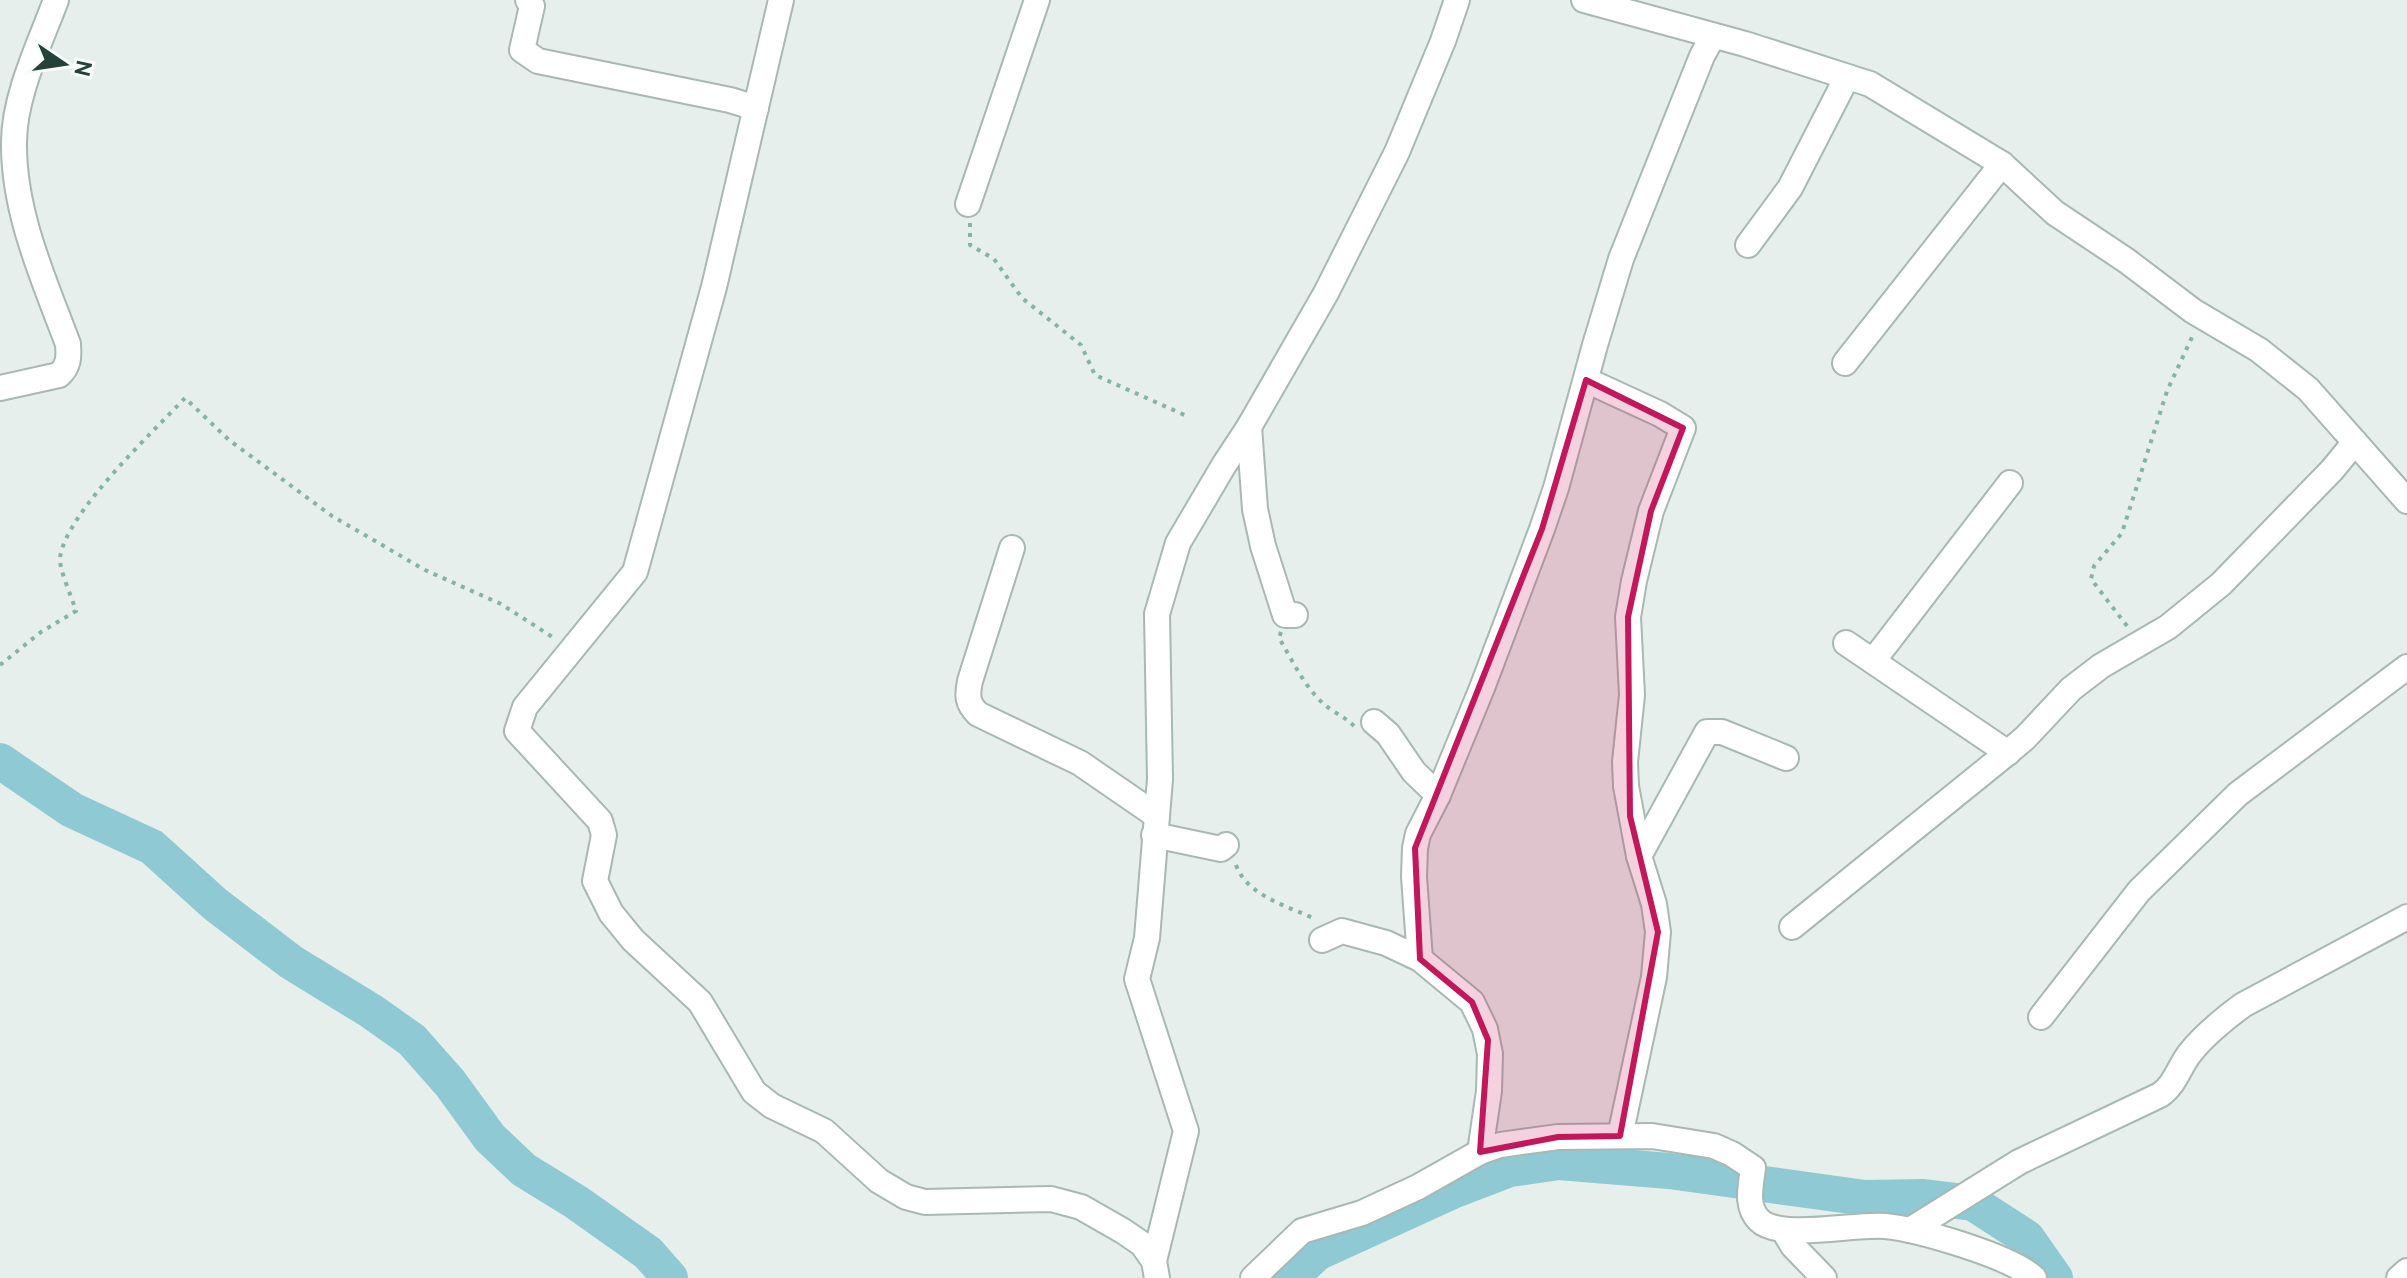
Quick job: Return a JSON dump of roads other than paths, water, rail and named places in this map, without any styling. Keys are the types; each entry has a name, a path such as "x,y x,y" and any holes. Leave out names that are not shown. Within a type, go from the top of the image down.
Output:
{"street":[{"path":"0,388 59,375 68,363 68,344 26,224 14,141 20,100 56,0"},
{"path":"528,0 532,6 522,50 538,61 756,108"},
{"path":"781,0 714,287 635,572 525,707 517,731 600,821 604,835 595,881 611,913 633,940 700,1002 754,1092 772,1106 824,1131 879,1181 906,1197 925,1202 1051,1199 1081,1207 1142,1244 1155,1270"},
{"path":"968,204 1037,0"},
{"path":"1155,1270 1186,1131 1137,979 1147,938 1160,779 1157,614 1178,543 1326,293 1397,152 1457,0"},
{"path":"1584,0 1870,84 2002,164 2055,213 2201,316 2259,350 2308,389 2407,501"},
{"path":"1420,959 1414,877 1418,834 1438,795 1482,688 1542,529 1621,259 1702,56 1713,36"},
{"path":"1748,245 1790,188 1847,77"},
{"path":"1845,363 2002,164"},
{"path":"1586,380 1683,428 1651,511 1628,617 1632,695 1625,762 1630,816 1654,904 1658,932 1654,977 1620,1136"},
{"path":"1249,427 1255,509 1263,546 1290,615"},
{"path":"1792,927 2008,753 2071,689 2101,666 2168,627 2221,584 2332,470 2355,442"},
{"path":"1873,661 2010,483"},
{"path":"1012,548 970,681 969,705 978,714 1080,763 1155,826 1224,847"},
{"path":"1846,643 2008,753"},
{"path":"2041,1017 2139,891 2238,794 2407,667"},
{"path":"1369,727 1388,734 1414,772 1438,795"},
{"path":"1639,856 1707,732 1722,732 1786,758"},
{"path":"1910,1230 2019,1162 2160,1095 2168,1089 2197,1046 2233,1012 2407,917"},
{"path":"1332,935 1386,943 1420,959 1472,1002 1485,1029 1491,1066 1480,1152"},
{"path":"1253,1278 1302,1231 1362,1213 1418,1187 1480,1152 1500,1145 1558,1137 1652,1136 1714,1146 1753,1168 1749,1205 1761,1222 1784,1231 1873,1226 1910,1230 2013,1264 2034,1278"},
{"path":"1784,1231 1793,1246 1824,1278"},
{"path":"2399,1278 2407,1271"}],"waterway":[{"path":"0,761 72,810 152,847 215,904 291,962 412,1040 450,1083 490,1138 524,1170 648,1253 670,1278"},
{"path":"1290,1278 1317,1253 1455,1190 1510,1169 1559,1162 1669,1171 1865,1198 1924,1197 1973,1203 2027,1238 2055,1278"}]}
